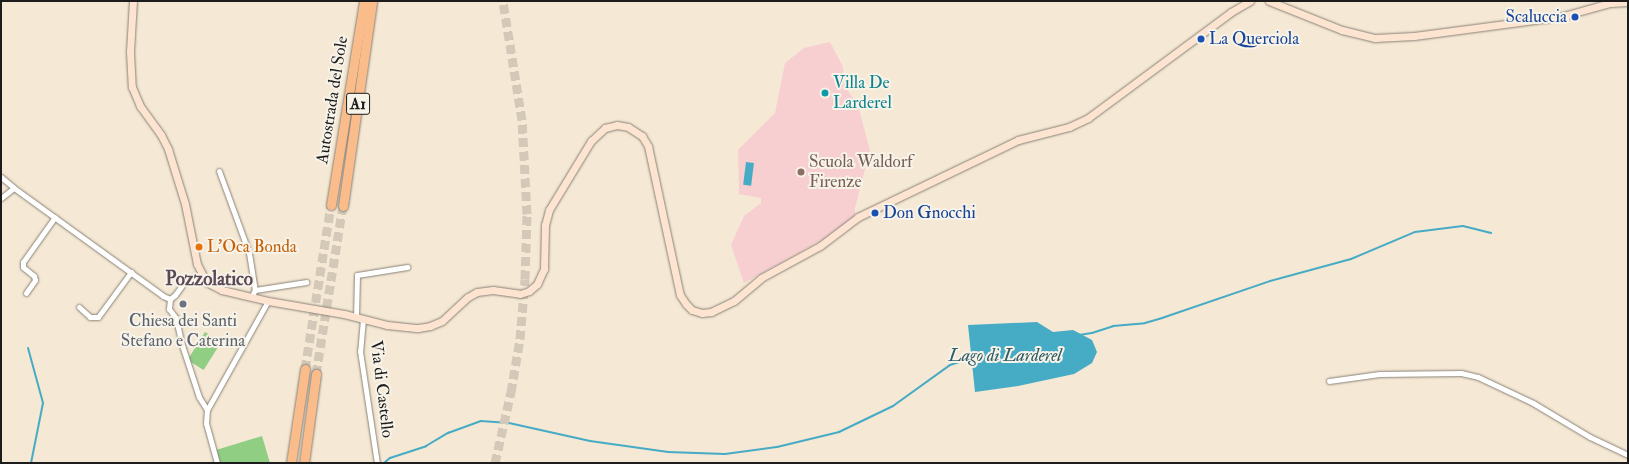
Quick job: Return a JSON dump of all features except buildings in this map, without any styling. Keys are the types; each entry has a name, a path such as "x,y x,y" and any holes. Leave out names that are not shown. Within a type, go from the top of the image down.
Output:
{"highway":[{"name":"Autostrada del Sole","path":"331,205 364,1"},
{"name":"Autostrada del Sole","path":"343,206 372,1"},
{"path":"291,463 305,369"},
{"path":"304,463 316,374"}],"main road":[{"path":"133,1 130,78 134,94 140,106 161,135 168,149 185,204 195,255 201,274 210,285 215,288 268,301 403,327 424,327 442,321 468,297 477,292 493,290 515,294 525,292 532,288 540,279 544,269 545,225 549,210 595,136 605,128 617,125 628,127 638,132 646,141 651,151 678,288 683,301 688,307 696,312 715,310 740,297 760,278 820,246 858,217 1018,140 1069,126 1088,118 1231,12 1250,1"},
{"path":"1269,1 1342,30 1375,38 1414,36 1544,19 1563,16 1610,3 1628,2"}],"street":[{"path":"219,171 249,253 255,290 251,297"},
{"path":"1,177 14,188 170,299"},
{"path":"1,198 14,188"},
{"path":"26,293 35,280 34,276 23,267 23,262 55,217"},
{"name":"Via di Castello","path":"377,463 360,351 357,275 407,266"},
{"path":"79,307 90,317 98,316 131,272"},
{"path":"201,274 186,280 175,295 170,299 169,309 176,318 181,342 199,397 207,410"},
{"path":"255,290 306,282"},
{"path":"218,463 206,423 207,410 268,301"},
{"path":"1329,381 1380,374 1455,373 1478,377 1533,403 1590,437 1628,456"}],"shaded area":[{"name":"Scuola Waldorf Firenze","path":"830,42 843,67 845,86 858,106 870,150 855,208 855,216 831,235 744,283 731,245 744,216 761,203 761,198 739,194 738,150 775,113 785,63 804,48"}],"green space":[{"path":"205,332 221,342 204,370 188,360"},
{"path":"262,436 270,463 220,463 216,450"}],"water":[{"path":"746,162 754,163 751,186 743,185"},
{"name":"Lago di Larderel","path":"1037,322 1053,332 1073,330 1092,340 1097,352 1092,363 1074,374 1018,386 975,392 968,325"}],"waterway":[{"path":"1079,335 1092,333 1113,326 1145,323 1162,318 1270,281 1351,259 1415,232 1463,226 1491,233"},
{"path":"28,348 43,403 31,463"},
{"path":"384,463 390,458 426,446 448,433 481,421 509,423 590,441 668,452 725,454 777,447 839,432 893,406 950,365 971,358"}],"tunnel":[{"path":"495,463 511,392 520,339 525,279 527,214 522,120 503,1"},
{"path":"305,369 331,205"},
{"path":"316,374 343,206"}],"place":[{"name":"Scaluccia","path":"1575,17"},
{"name":"La Querciola","path":"1201,39"},
{"name":"Villa De Larderel","path":"825,93"},
{"name":"Scuola Waldorf Firenze","path":"801,172"},
{"name":"Don Gnocchi","path":"875,213"},
{"name":"L’Oca Bonda","path":"199,247"},
{"name":"Chiesa dei Santi Stefano e Caterina","path":"183,304"}],"district":[{"name":"Pozzolatico","path":"209,280"}]}
